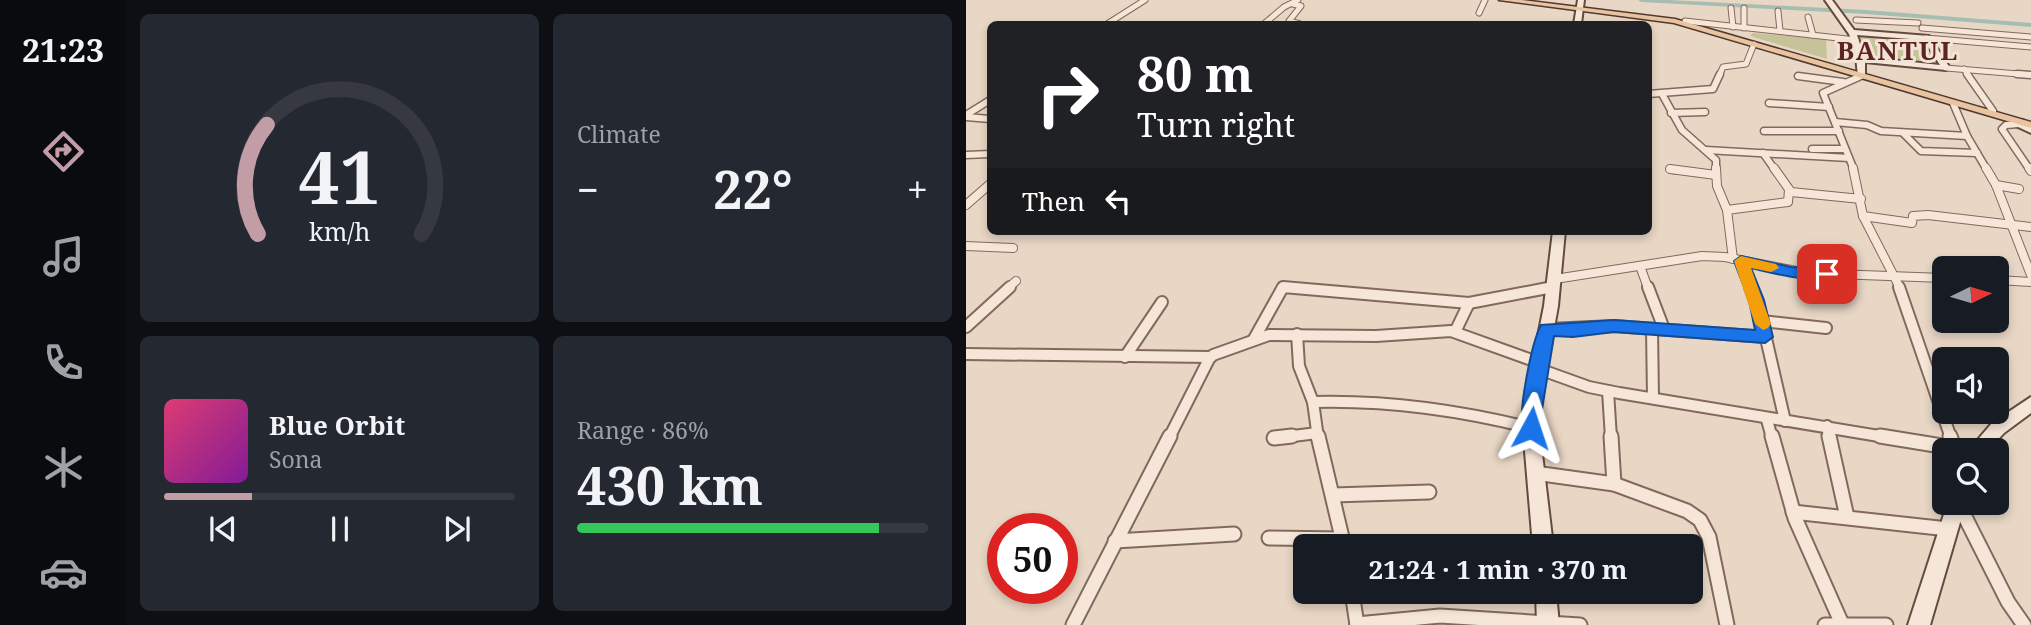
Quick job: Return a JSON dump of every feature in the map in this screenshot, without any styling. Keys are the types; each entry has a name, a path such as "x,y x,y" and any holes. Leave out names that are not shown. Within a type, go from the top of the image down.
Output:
{"main road":[{"path":"1503,0 1579,6 1685,21 2027,125"},
{"path":"1579,6 1675,21 1993,111 2027,125"}],"street":[{"path":"1112,21 1145,0"},
{"path":"1479,13 1485,0"},
{"path":"1828,0 1839,11 1854,36 1861,74 1847,83 1823,92 1859,182 1863,216 1895,275 1951,438"},
{"path":"1268,21 1284,7 1295,2 1301,6 1289,21"},
{"path":"1731,8 1733,27"},
{"path":"1744,8 1744,28"},
{"path":"1778,11 1780,32"},
{"path":"1808,18 1813,35"},
{"path":"1856,20 1918,23 2031,37"},
{"path":"1685,21 1813,35 1854,36 1873,30 2031,47"},
{"path":"1918,23 1946,68"},
{"path":"1652,94 1713,89 1723,67 1746,64 1754,44"},
{"path":"1860,59 2031,75"},
{"path":"1964,69 1993,111"},
{"path":"1798,76 1847,83"},
{"path":"1662,94 1682,130 1716,160 1717,186 1727,210 1737,260 1762,321 1785,421"},
{"path":"966,116 987,102"},
{"path":"1769,103 1829,107"},
{"path":"1953,103 1967,136 1996,185 2031,275"},
{"path":"1671,113 1705,112"},
{"path":"966,116 987,119"},
{"path":"2027,125 2006,125 2002,129 2031,171"},
{"path":"1763,131 1837,126 1967,136"},
{"path":"1903,133 1921,151 1977,153"},
{"path":"1812,149 1847,153"},
{"path":"1705,150 1847,153"},
{"path":"1727,210 1788,202 1789,190 1763,153"},
{"path":"966,155 987,154"},
{"path":"1670,169 1716,176"},
{"path":"1996,185 2019,189"},
{"path":"966,205 987,187"},
{"path":"1789,190 1861,199"},
{"path":"1863,216 1912,223 1913,216 1919,214 2031,227"},
{"path":"1541,534 1531,428 1554,283 1559,235"},
{"path":"966,246 1013,248"},
{"path":"1254,339 1283,287 1469,303 1690,256 1737,260 1806,273 1932,277"},
{"path":"1640,265 1664,329"},
{"path":"966,327 1016,281"},
{"path":"2009,281 2031,282"},
{"path":"1125,357 1162,302"},
{"path":"1455,332 1469,303"},
{"path":"1762,321 1826,328"},
{"path":"1547,329 1573,331 1614,326 1765,337"},
{"path":"1652,329 1653,398"},
{"path":"966,354 1020,352 1125,357 1210,357 1254,339 1297,334 1376,336 1455,332 1608,391 1932,445"},
{"path":"1297,334 1299,366 1313,402 1317,433 1342,534"},
{"path":"1073,625 1210,357"},
{"path":"1608,391 1614,484"},
{"path":"1313,402 1358,400 1421,404 1468,412 1531,428"},
{"path":"1988,438 2031,404"},
{"path":"1768,419 1793,512 1842,624"},
{"path":"1827,426 1847,517"},
{"path":"1274,438 1317,433"},
{"path":"1535,473 1614,484 1687,511 1700,520 1705,526 1714,556 1727,625"},
{"path":"1333,495 1429,492"},
{"path":"1793,512 1948,529"},
{"path":"1919,625 1953,515"},
{"path":"1964,515 2008,602 2024,625"},
{"path":"1115,541 1234,534"},
{"path":"1269,538 1293,539"},
{"path":"1354,604 1357,625 1440,617 1580,625"},
{"path":"1547,604 1548,623"},
{"path":"1825,625 1886,625"}],"shaded area":[{"path":"1753,33 1826,39 1827,59 1753,37 1750,35"},
{"path":"1858,37 1923,43 1935,62 1866,55"}],"waterway":[{"path":"1641,0 1866,12 2031,25"}],"slow traffic":[{"path":"1763,324 1757,300 1741,261 1771,268"}],"district":[{"name":"BANTUL","path":"1898,50"}],"route":[{"path":"1531,428 1532,407 1547,329 1573,331 1594,326 1614,326 1765,337 1757,300 1741,261 1791,272 1827,274"}]}
